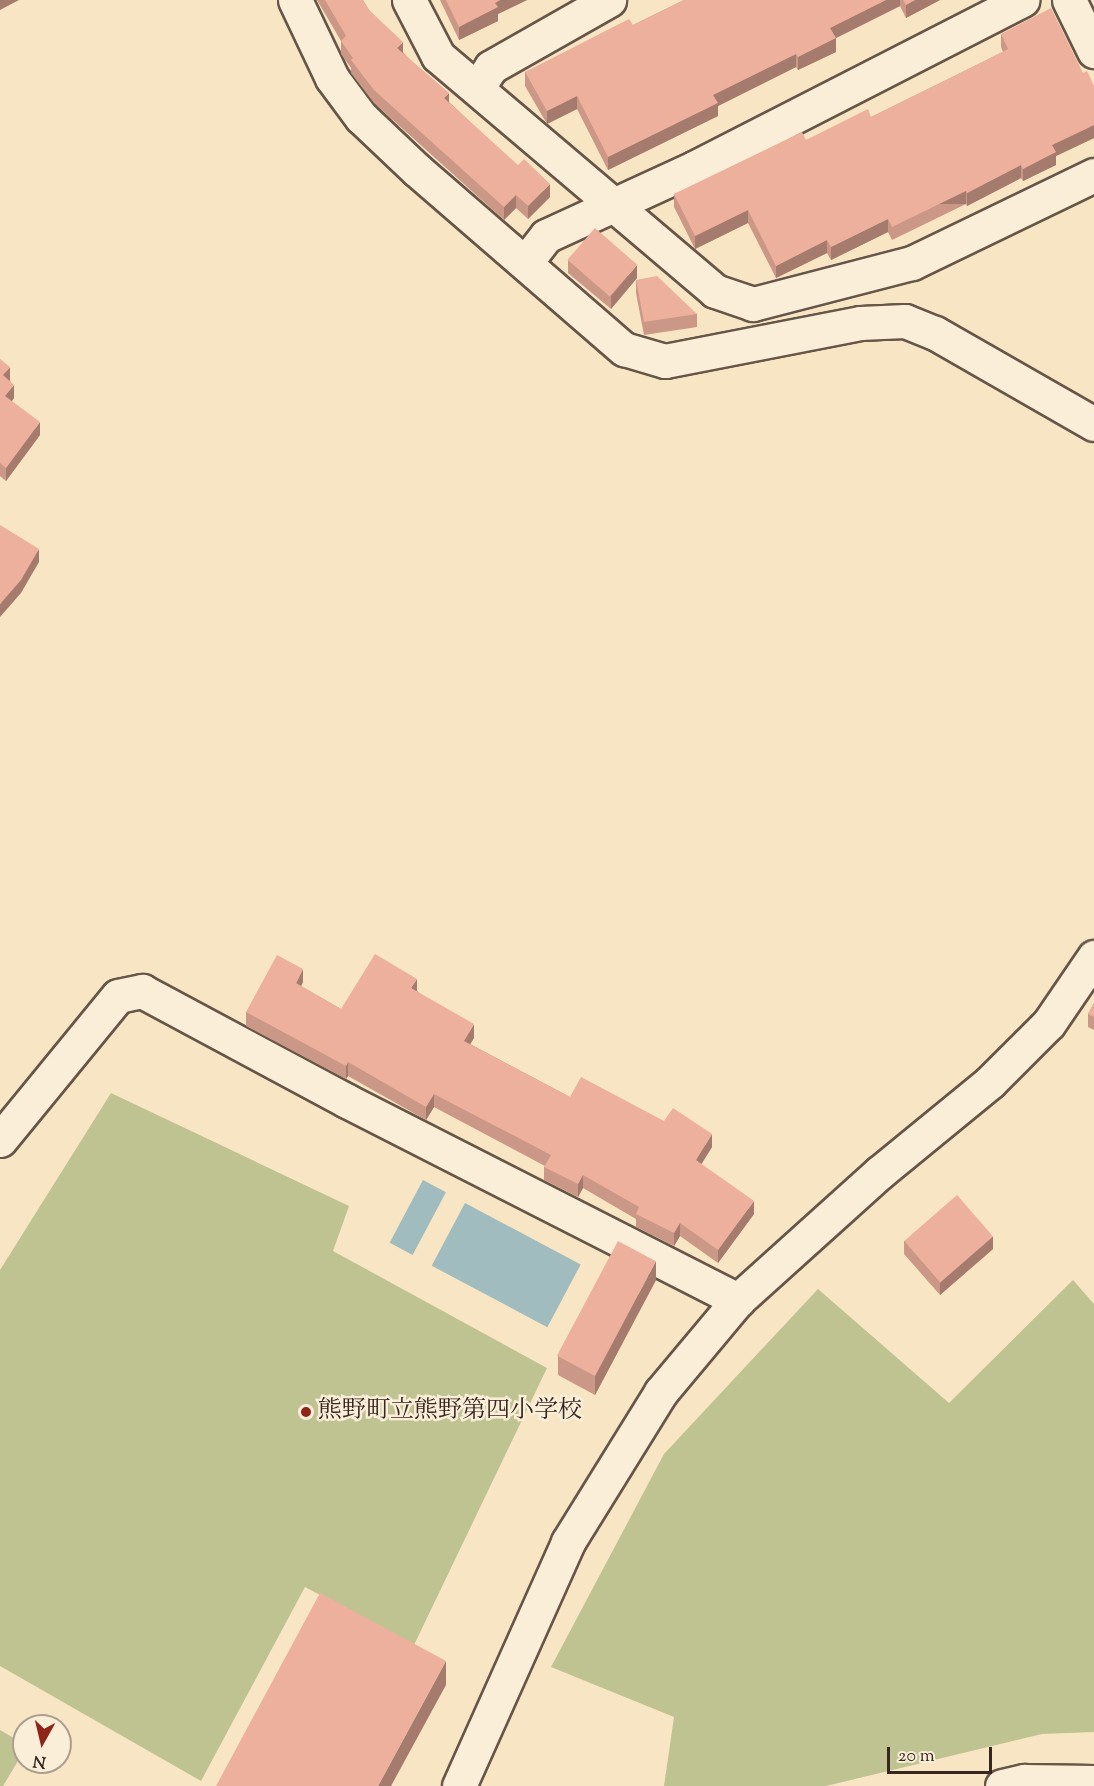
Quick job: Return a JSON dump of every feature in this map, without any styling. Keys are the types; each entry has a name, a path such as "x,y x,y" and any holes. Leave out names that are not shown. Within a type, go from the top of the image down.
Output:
{"street":[{"path":"295,0 332,78 361,117 417,170 624,349 665,361 860,323 905,321 935,333 1094,424"},
{"path":"409,0 438,56 715,291 753,303 912,263 1094,175"},
{"path":"477,88 491,67 609,0"},
{"path":"525,263 546,236 613,203 694,168 1022,0"},
{"path":"1069,0 1094,51"},
{"path":"459,1786 568,1542 661,1392 738,1300 879,1173 990,1082 1049,1023 1094,957"},
{"path":"0,1140 118,996 142,992 347,1101 738,1300"},
{"path":"1002,1786 1024,1781 1094,1782"}],"green space":[{"name":"熊野町立熊野第四小学校","path":"111,1093 349,1206 333,1251 547,1368 414,1645 305,1587 201,1781 0,1666 0,1270"},
{"path":"1073,1280 1094,1304 1094,1732 1042,1734 826,1786 664,1786 674,1717 551,1667 664,1454 818,1289 949,1403"},
{"path":"0,1730 12,1737 12,1771 3,1786 0,1786"}],"water":[{"path":"423,1180 446,1192 413,1255 390,1243"},
{"path":"465,1203 581,1265 547,1327 432,1266"}],"building":[{"path":"325,0 363,0 369,10 403,42 397,48 449,93 444,98 518,165 524,159 550,184 528,206 516,195 504,207 374,90 351,60 353,58 341,41 346,36"},
{"path":"446,0 500,0 495,3 498,7 459,27"},
{"path":"684,0 886,0 830,28 836,38 798,57 796,54 713,95 718,103 608,157 577,96 547,111 525,72 629,19 633,25"},
{"path":"903,0 915,0 906,5"},
{"path":"1051,8 1083,73 1087,71 1094,86 1094,125 1052,145 1056,152 1023,169 1021,165 967,193 966,191 892,227 888,219 831,247 827,240 776,266 748,210 695,236 674,194 802,132 806,140 868,109 871,117 944,81 1008,49 1001,34"},
{"path":"595,228 637,265 610,296 567,260"},
{"path":"657,276 697,314 644,322 636,280"},
{"path":"0,359 10,367 3,375 14,385 5,396 40,422 6,468 0,463"},
{"path":"0,525 39,549 21,580 0,604"},
{"path":"375,954 417,979 411,988 474,1024 464,1041 570,1097 581,1077 664,1121 673,1108 712,1134 696,1160 754,1201 718,1250 680,1223 674,1233 636,1214 639,1207 583,1175 578,1184 544,1167 551,1155 434,1094 426,1107 348,1062 346,1066 246,1012 277,955 303,969 296,983 341,1009"},
{"path":"1094,1003 1094,1017 1088,1014"},
{"path":"957,1195 993,1237 940,1282 904,1241"},
{"path":"618,1241 656,1261 595,1376 557,1356"},
{"path":"320,1593 446,1661 378,1786 216,1786"}],"place":[{"name":"熊野町立熊野第四小学校","path":"306,1412"}]}
